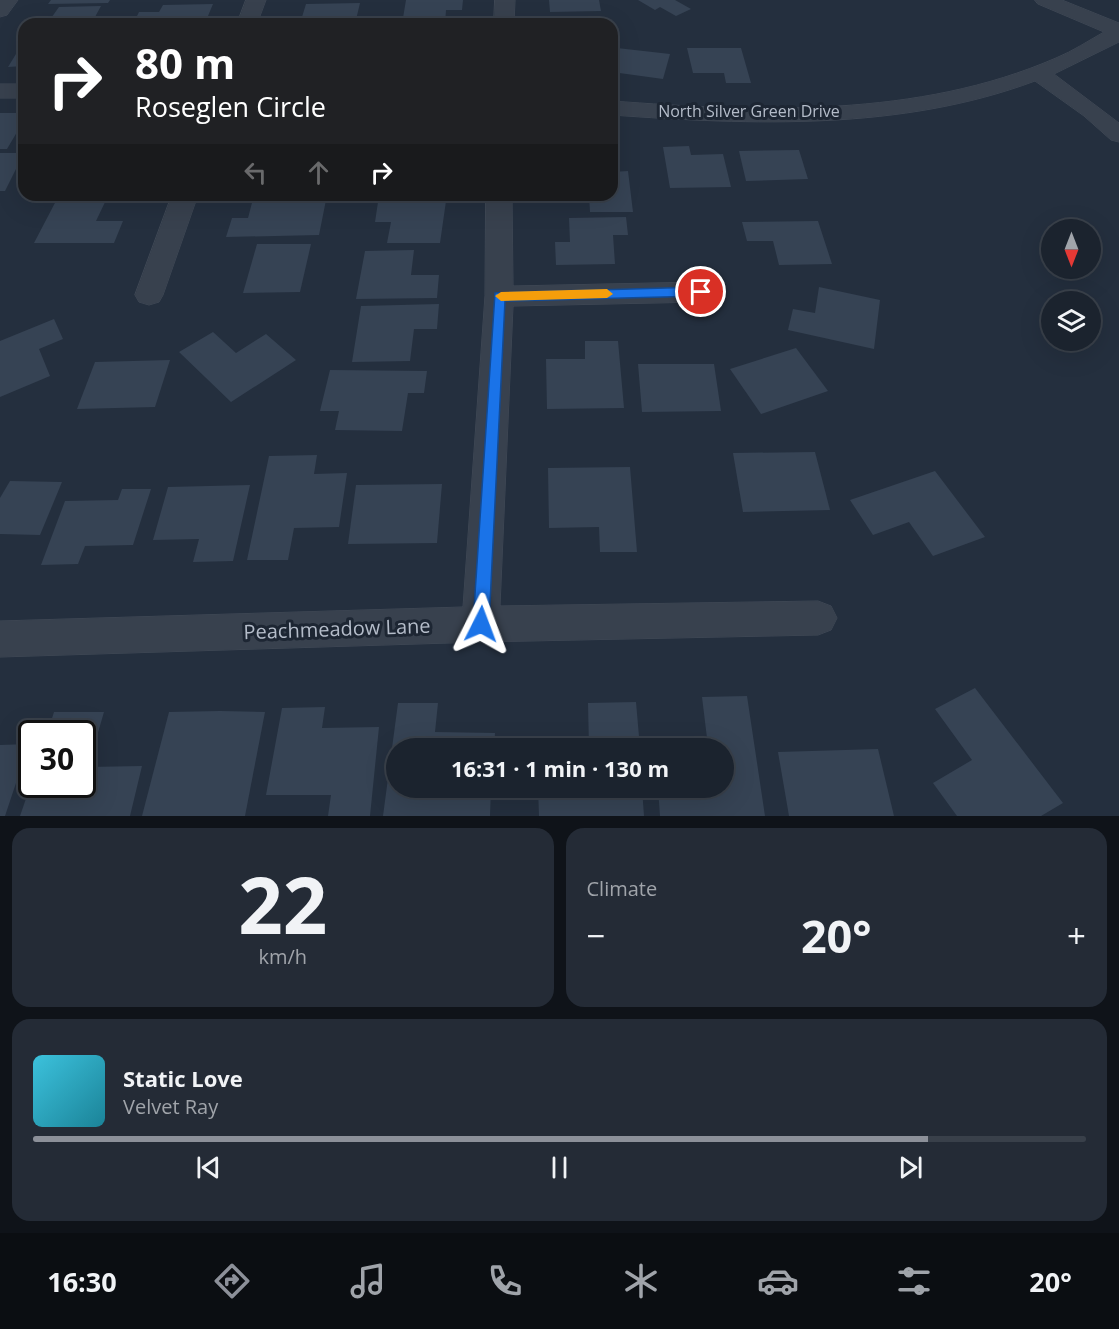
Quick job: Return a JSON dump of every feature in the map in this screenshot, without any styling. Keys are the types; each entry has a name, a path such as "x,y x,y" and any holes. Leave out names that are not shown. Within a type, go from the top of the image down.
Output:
{"street":[{"path":"0,11 8,0"},
{"path":"249,18 256,0"},
{"path":"504,18 505,0"},
{"path":"1045,0 1119,32"},
{"name":"North Silver Green Drive","path":"618,108 804,115 921,103 982,90 1038,73 1076,57 1119,32"},
{"path":"1038,73 1092,111 1119,135"},
{"path":"0,91 18,91"},
{"path":"149,295 183,201"},
{"path":"481,624 499,296 499,201"},
{"path":"499,296 701,292"},
{"name":"Peachmeadow Lane","path":"0,639 481,624 818,618"}],"building":[{"path":"51,0 110,0 108,3 48,4"},
{"path":"406,0 463,0 462,10 446,10 445,18 403,18"},
{"path":"549,0 599,0 601,11 550,12"},
{"path":"638,0 675,0 691,9 676,16 660,7 655,10"},
{"path":"360,3 356,18 302,17 306,4"},
{"path":"213,4 208,16 136,18 139,12 159,12 163,5"},
{"path":"101,6 95,17 51,18 59,7"},
{"path":"618,48 670,54 663,79 618,73"},
{"path":"687,48 741,48 751,83 726,83 724,73 693,73"},
{"path":"18,51 18,66 8,67"},
{"path":"0,113 18,113 18,130 7,149 0,149"},
{"path":"689,146 691,155 723,154 731,187 670,188 663,147"},
{"path":"799,150 808,179 746,181 739,151"},
{"path":"0,153 18,153 18,165 5,191 0,191"},
{"path":"628,171 633,212 590,212 589,201 618,201 618,172"},
{"path":"56,201 106,201 96,221 123,221 114,243 34,243"},
{"path":"252,201 326,201 319,235 226,237 232,218 248,218"},
{"path":"446,201 440,243 387,243 391,222 375,222 378,202"},
{"path":"626,217 628,235 613,235 615,264 556,265 555,242 570,242 569,218"},
{"path":"818,221 832,264 779,265 773,241 747,241 742,222"},
{"path":"257,244 311,244 300,292 243,293"},
{"path":"414,250 411,275 439,275 437,298 356,299 365,251"},
{"path":"819,287 880,300 874,349 788,330 793,309 815,313"},
{"path":"439,304 437,329 414,329 410,361 352,362 361,306"},
{"path":"54,319 63,339 39,349 50,376 0,397 0,341"},
{"path":"213,332 236,353 266,334 296,360 231,402 179,352"},
{"path":"585,341 618,341 624,408 547,409 546,359 585,359"},
{"path":"796,348 828,391 761,414 730,369"},
{"path":"170,360 155,407 77,409 95,362"},
{"path":"638,364 714,364 721,411 642,412"},
{"path":"330,370 427,371 424,393 408,393 402,431 335,430 339,411 320,411"},
{"path":"815,452 830,510 743,512 733,453"},
{"path":"317,455 314,474 347,473 339,527 294,528 288,560 247,560 269,456"},
{"path":"630,467 637,552 600,552 599,527 549,528 548,468"},
{"path":"935,471 985,537 933,556 909,522 873,535 850,500"},
{"path":"10,481 62,482 40,535 0,534 0,498"},
{"path":"442,484 437,543 348,544 356,485"},
{"path":"250,485 233,561 193,562 199,539 153,540 168,487"},
{"path":"122,489 151,489 133,545 85,546 78,564 41,565 65,501 118,500"},
{"path":"975,688 1063,803 1041,816 957,816 933,783 972,760 935,709"},
{"path":"747,696 765,816 660,816 659,798 734,798 734,738 707,738 702,697"},
{"path":"636,702 639,738 589,738 588,703"},
{"path":"398,703 438,703 435,732 495,733 495,738 393,738"},
{"path":"325,707 322,728 379,727 370,816 328,816 331,795 266,795 282,708"},
{"path":"54,712 104,712 96,740 96,720 51,720"},
{"path":"169,712 265,712 245,816 142,816"},
{"path":"18,744 18,777 5,816 0,816 0,745"},
{"path":"878,749 894,816 789,816 778,752"},
{"path":"142,766 130,816 20,816 26,798 96,798 96,767"},
{"path":"386,793 386,798 491,798 490,816 383,816"},
{"path":"538,798 643,798 644,816 539,816"}],"slow traffic":[{"path":"501,296 607,294"}],"route":[{"path":"481,624 499,296 701,292"}]}
